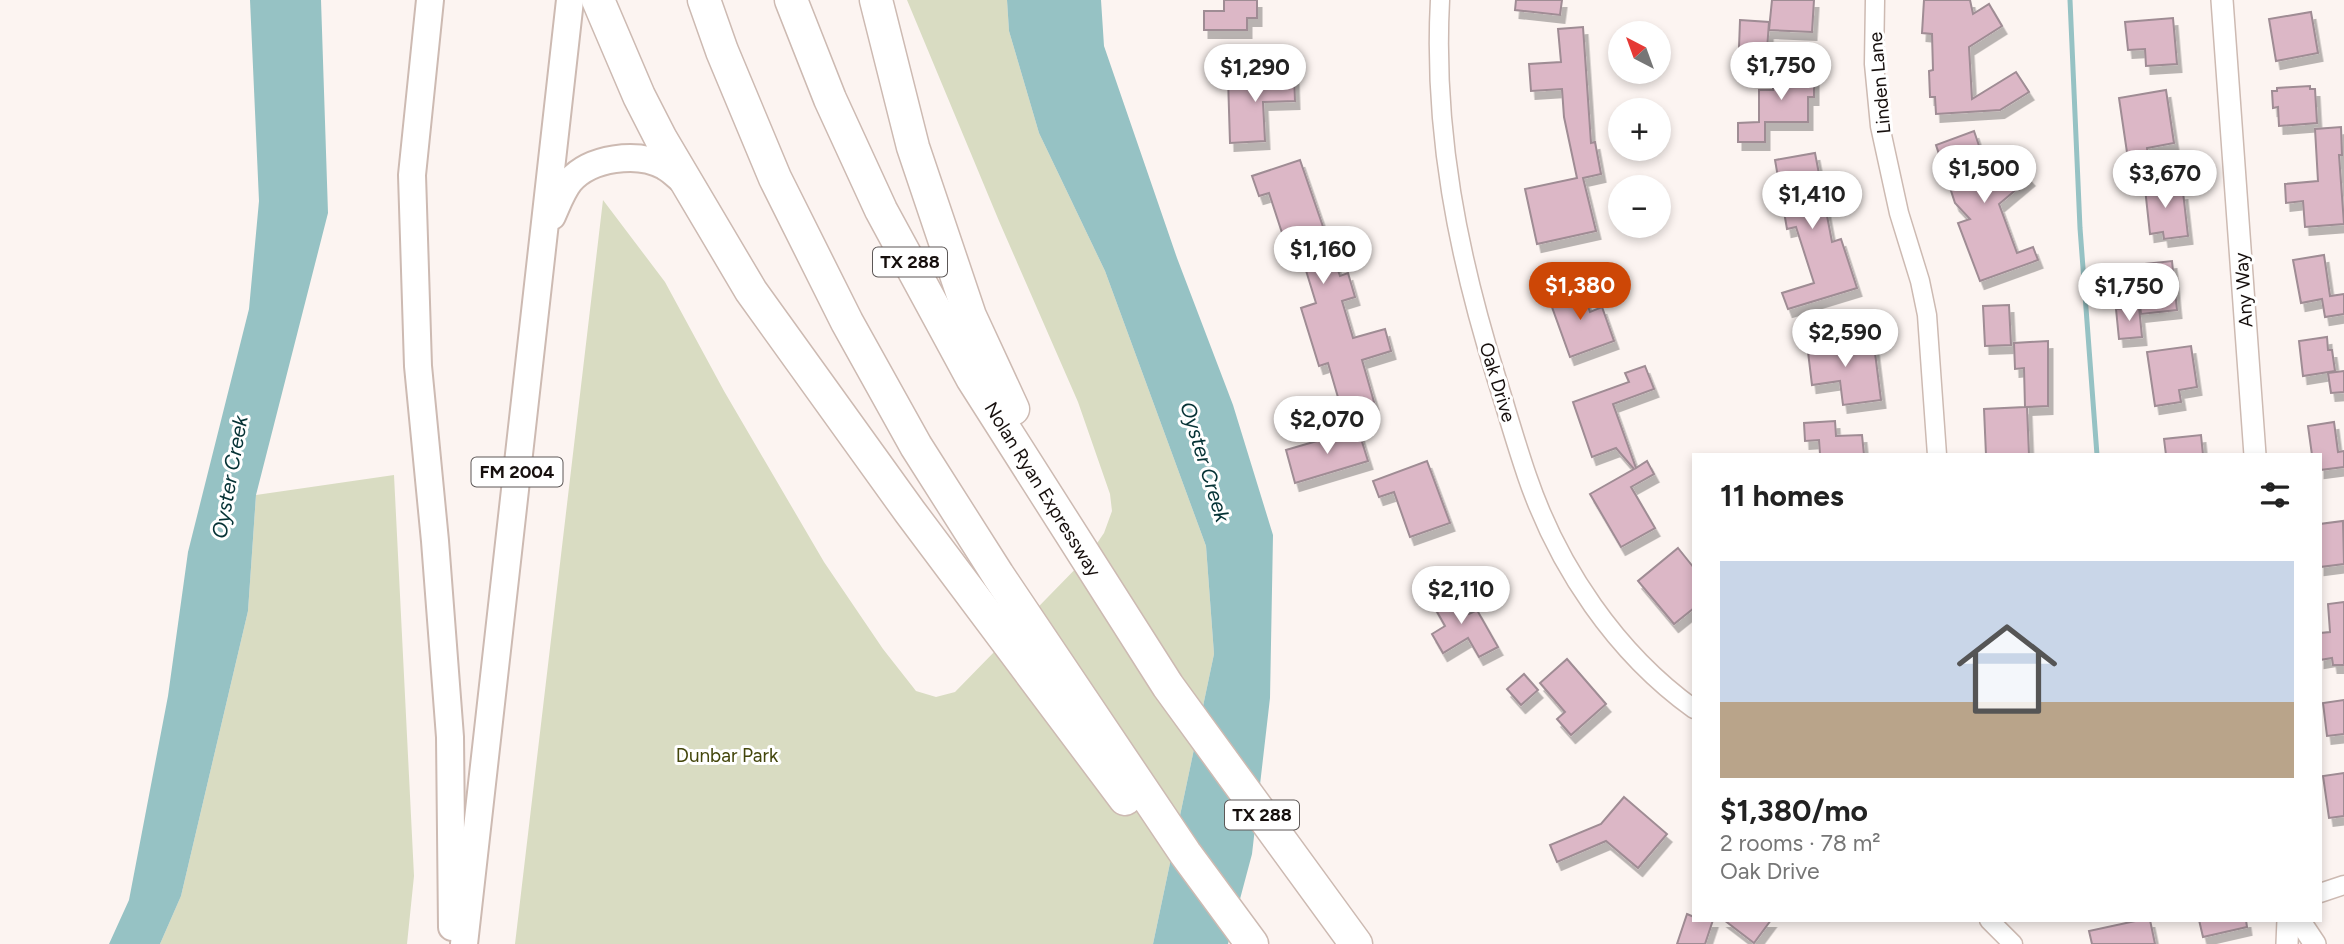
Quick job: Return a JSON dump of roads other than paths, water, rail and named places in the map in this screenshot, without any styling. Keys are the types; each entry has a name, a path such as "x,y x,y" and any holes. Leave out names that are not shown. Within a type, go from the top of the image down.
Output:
{"highway":[{"path":"598,0 639,96 686,184 751,290 951,566 1165,851 1185,853"},
{"path":"704,0 722,51 775,178 847,322 916,446 1185,853 1252,944"},
{"name":"Nolan Ryan Expressway","path":"791,0 830,99 881,210 972,378 1061,504"},
{"path":"876,0 913,147 970,316 1061,504"},
{"name":"TX 288","path":"1061,504 1172,664 1168,686 1356,944"}],"main road":[{"path":"430,0 412,175 418,366 450,737 452,944"},
{"name":"FM 2004","path":"464,944 570,0"},
{"path":"545,230 568,184 577,174 607,160 625,159 660,164 686,184"}],"street":[{"name":"Oak Drive","path":"1440,0 1438,46 1444,148 1462,258 1476,313 1528,478 1549,530 1581,587 1643,667 1692,708"},
{"name":"Linden Lane","path":"1875,0 1874,64 1880,126 1899,213 1920,281 1927,315 1937,453"},
{"name":"Any Way","path":"2222,0 2255,453"},
{"path":"2322,892 2344,885"},
{"path":"1991,922 2013,944"},
{"path":"2287,944 2288,922"},
{"path":"2300,922 2315,944"}],"water":[{"name":"Oyster Creek","path":"250,0 321,0 328,213 256,495 248,611 181,896 160,944 109,944 129,900 168,696 188,552 249,309 259,201"},
{"name":"Oyster Creek","path":"1007,0 1101,0 1104,46 1177,258 1233,405 1273,535 1270,698 1252,854 1228,944 1153,944 1214,654 1206,546 1105,271 1039,133 1009,31"}],"waterway":[{"path":"2070,0 2080,228 2097,453"}],"park label":[{"name":"Dunbar Park","path":"727,755"}]}
